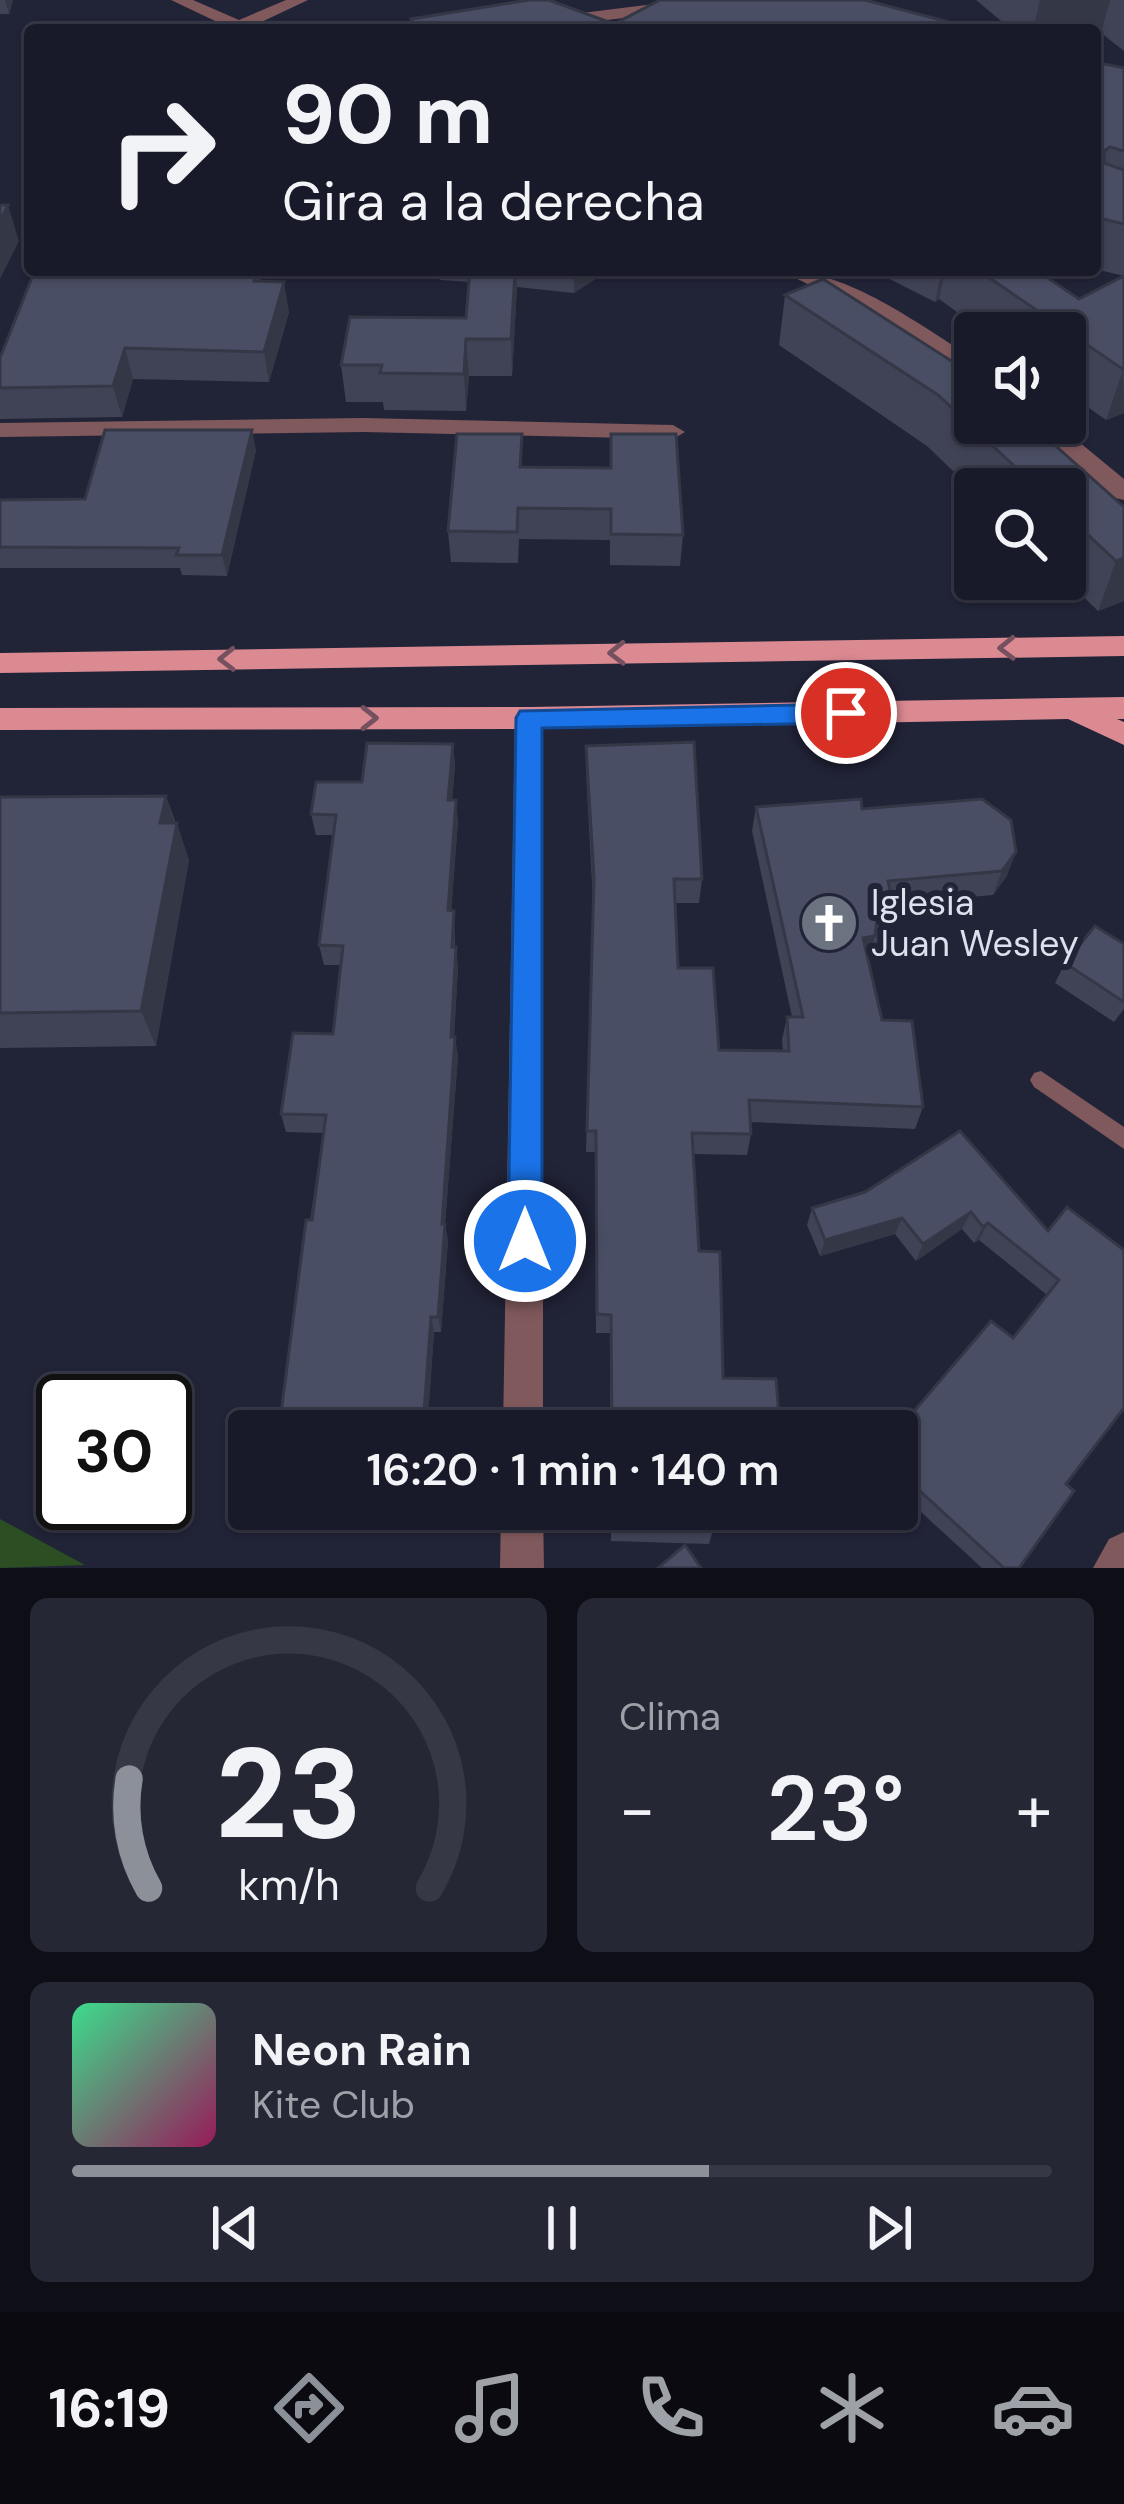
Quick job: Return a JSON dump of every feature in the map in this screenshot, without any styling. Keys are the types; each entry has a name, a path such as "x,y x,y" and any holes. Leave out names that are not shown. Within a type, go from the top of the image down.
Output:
{"main road":[{"path":"0,663 1124,646"},
{"path":"0,719 529,718 1124,708"},
{"path":"1068,710 1124,734"}],"street":[{"path":"179,0 235,24"},
{"path":"252,24 300,0"},
{"path":"530,24 726,0"},
{"path":"559,20 569,24"},
{"path":"803,276 873,307 954,356"},
{"path":"0,430 363,425 673,432"},
{"path":"1066,444 1124,492"},
{"path":"523,1410 529,718"},
{"path":"522,1530 522,1568"},
{"path":"1115,1568 1124,1555"}],"lane":[{"path":"1041,1080 1124,1139"}],"green space":[{"path":"0,1519 85,1565 0,1568"}],"building":[{"path":"549,0 614,24 414,24 411,19"},
{"path":"660,0 865,0 956,24 614,24"},
{"path":"1101,63 1124,68 1124,151 1110,147 1104,151 1104,163 1124,170 1124,224 1101,218"},
{"path":"33,276 255,276 254,281 284,282 264,352 125,348 113,386 0,388 0,358"},
{"path":"470,276 515,276 511,339 466,339 464,374 380,373 382,365 341,365 350,317 466,318"},
{"path":"987,276 1045,276 1079,299 1124,276 1124,370 1086,344 1086,312 1039,312"},
{"path":"823,279 954,363 954,410 938,395 785,295"},
{"path":"105,430 252,430 222,555 176,555 179,548 0,547 0,500 85,499"},
{"path":"457,434 522,434 520,467 611,468 611,434 676,434 683,535 611,534 611,509 518,508 517,532 448,531"},
{"path":"991,444 1054,444 1080,468 1016,468"},
{"path":"1086,473 1124,507 1124,558 1116,561 1086,533"},
{"path":"694,742 702,879 674,879 678,968 713,968 719,1050 789,1051 787,1017 803,1017 756,807 861,799 862,809 982,799 1011,820 1016,852 1002,871 888,881 896,918 877,919 875,936 863,938 882,1020 912,1021 923,1107 749,1100 751,1134 692,1133 699,1251 720,1252 723,1378 776,1379 778,1410 612,1410 611,1315 597,1314 596,1131 587,1131 594,878 586,746"},
{"path":"367,743 453,744 448,800 456,800 448,910 454,911 452,947 456,947 451,1037 455,1037 438,1317 431,1317 424,1410 281,1410 306,1220 312,1220 326,1115 281,1114 293,1033 333,1034 343,946 319,945 336,815 311,814 316,782 362,782"},
{"path":"166,796 160,823 177,823 141,1011 0,1013 0,797"},
{"path":"1095,926 1124,944 1124,1002 1065,963"},
{"path":"960,1131 1048,1231 1067,1207 1124,1250 1124,1408 1066,1484 1074,1491 1019,1568 1004,1568 918,1489 915,1410 991,1321 1013,1338 1059,1280 988,1223 983,1227 971,1212 923,1244 902,1218 825,1240 812,1208 865,1192"},
{"path":"685,1545 701,1568 658,1568"}],"place":[{"name":"Iglesia Juan Wesley","path":"829,923"}],"route":[{"path":"525,1241 529,718 846,713"}]}
